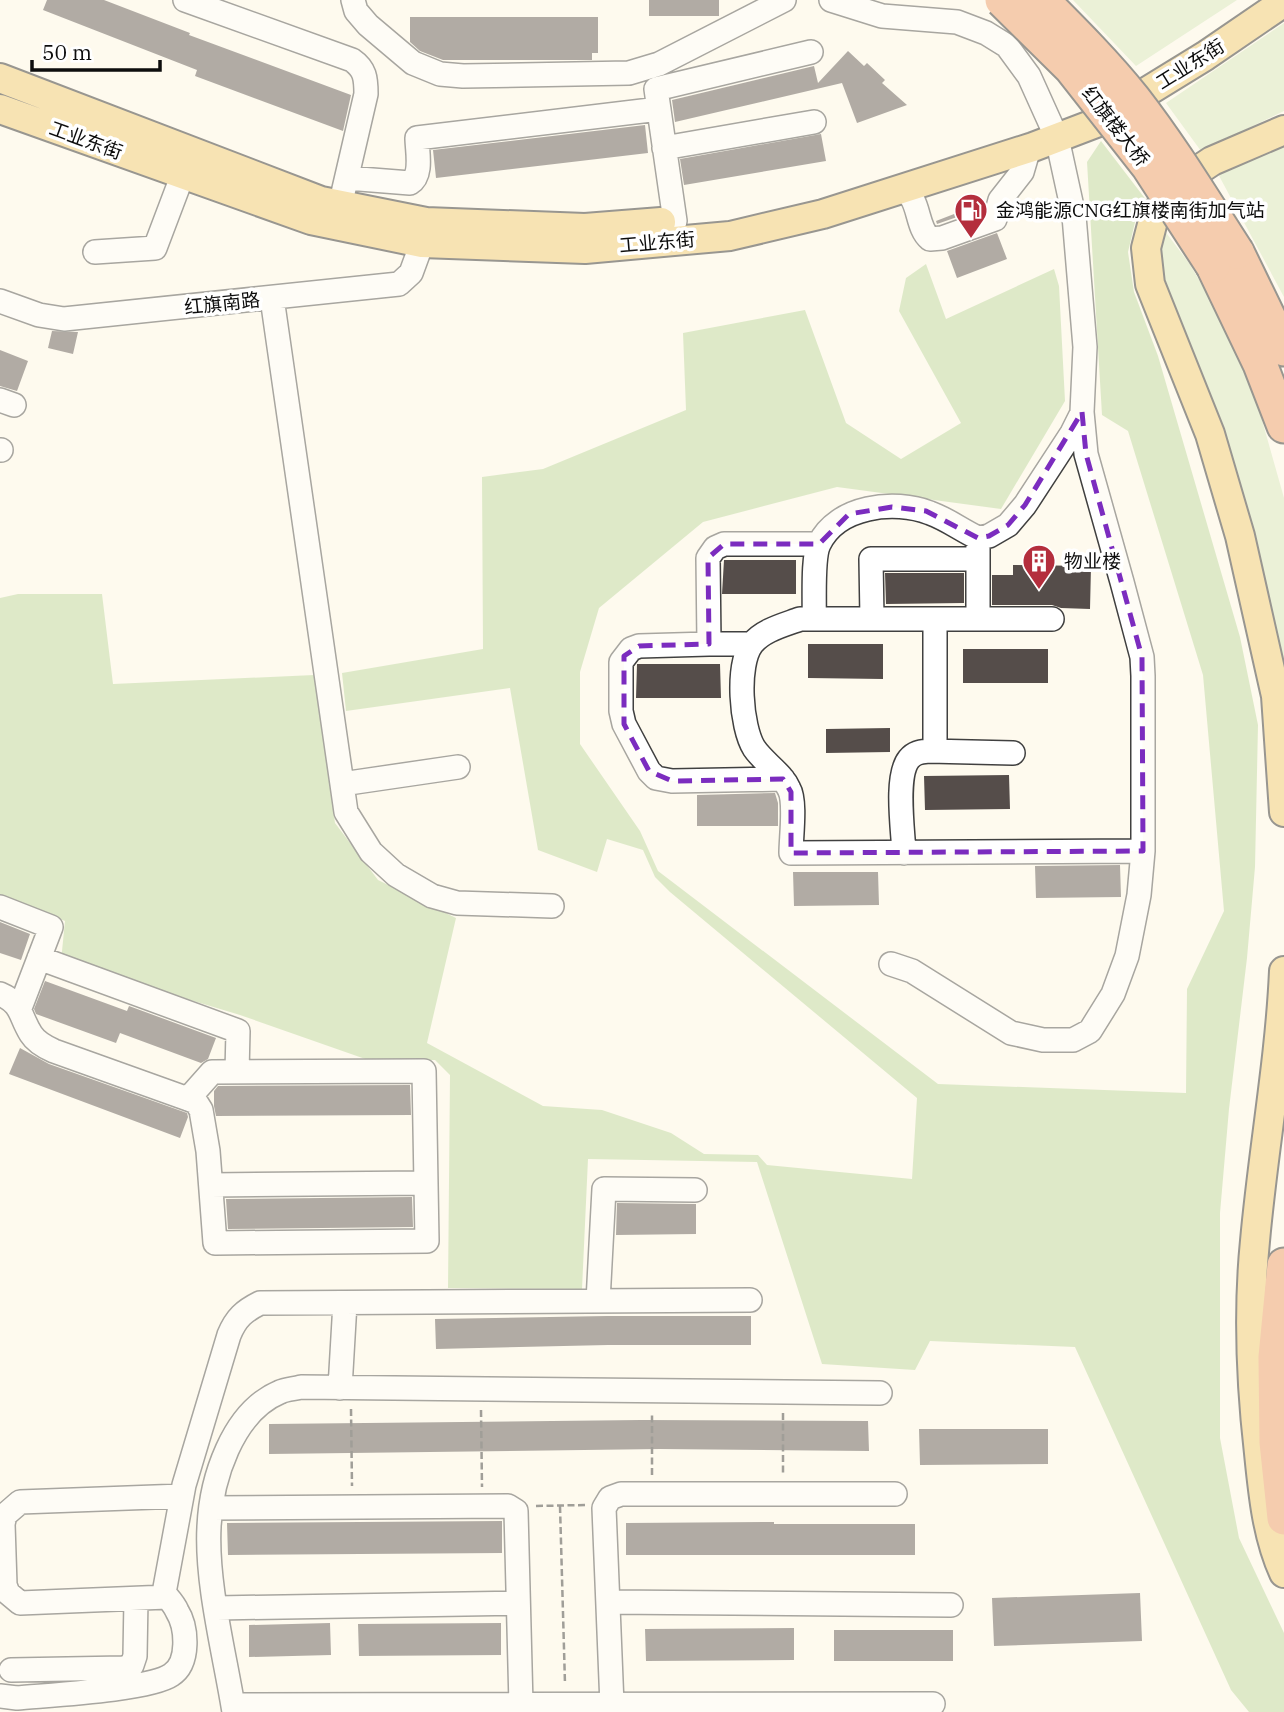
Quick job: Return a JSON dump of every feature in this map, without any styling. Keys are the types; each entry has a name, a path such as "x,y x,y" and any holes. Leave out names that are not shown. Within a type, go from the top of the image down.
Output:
{"highway":[{"name":"红旗楼大桥","path":"1002,0 1071,68 1225,259"},
{"name":"红旗楼大桥","path":"1042,0 1084,42 1134,99 1175,157 1225,259"},
{"path":"1225,259 1262,301 1284,349"},
{"path":"1225,259 1284,426"},
{"path":"1284,1265 1275,1357 1276,1442 1284,1518"}],"main road":[{"name":"工业东街","path":"0,108 311,220 422,243 585,249 730,236 823,214 1029,148 1085,116 1262,0"},
{"name":"工业东街","path":"0,78 321,201 440,223 585,229 726,218 819,199 1096,123 1205,56 1284,2"},
{"path":"1284,130 1212,161 1173,187 1154,217 1146,248 1150,284 1210,434 1241,536 1276,696 1284,812"},
{"path":"1284,971 1282,1010 1254,1243 1251,1333 1253,1403 1264,1504 1284,1573"}],"street":[{"path":"185,0 352,60 362,67 366,94 340,205"},
{"path":"353,0 356,11 368,25 413,63 440,74 463,76 629,73 659,64 784,0"},
{"path":"831,0 882,16 957,22 986,33 1007,46 1029,76 1054,133 1073,216 1085,347 1082,412 1086,454 1142,657 1143,851 1139,895 1127,956 1113,994 1090,1031 1073,1040 1043,1040 1011,1033 912,971 891,964"},
{"path":"675,221 656,89 811,52"},
{"path":"347,178 410,183 415,180 417,174 417,138 659,109"},
{"path":"664,148 814,122"},
{"path":"901,189 908,191 912,197 925,235 930,239 942,238 995,219 1000,200 1022,172 1029,148"},
{"path":"95,252 155,248 183,174"},
{"name":"红旗南路","path":"0,301 38,315 64,318 398,284 411,273 422,243"},
{"path":"272,298 346,812 371,852 396,875 432,896 457,903 552,906"},
{"path":"814,620 816,557 819,544 835,524 849,514 869,508 892,507 926,511 952,522 978,538 989,536 1008,526 1025,505 1072,433 1082,412"},
{"path":"978,538 978,619"},
{"path":"709,644 708,558 715,548 724,544 819,544"},
{"path":"872,620 871,559 966,559"},
{"path":"935,619 935,751"},
{"path":"1052,619 800,620 766,633 752,644 745,660 741,681 748,733 753,746 769,767 783,779 791,792 791,853 1143,851"},
{"path":"752,644 639,646 631,649 621,663 621,711 624,724 649,772 656,778 783,779"},
{"path":"904,853 902,781 904,768 910,757 918,752 935,751 1013,753"},
{"path":"342,784 458,767"},
{"path":"0,907 51,927 20,1008"},
{"path":"39,958 238,1031 237,1072"},
{"path":"0,994 11,999 20,1008 31,1035 40,1044 196,1102 201,1110 215,1243 427,1241 424,1071 212,1072 188,1099"},
{"path":"211,1185 426,1183"},
{"path":"598,1301 604,1189 695,1190"},
{"path":"0,1696 17,1698 142,1684 173,1675 180,1664 184,1648 184,1629 177,1611 164,1593 182,1496 234,1321 246,1310 260,1303 750,1300"},
{"path":"345,1303 345,1388"},
{"path":"880,1393 301,1387 280,1391 260,1404 240,1425 225,1453 211,1508 209,1552 233,1708 933,1704"},
{"path":"611,1705 604,1508 610,1498 621,1494 895,1494"},
{"path":"167,1597 31,1603 13,1600 5,1585 5,1515 20,1502 182,1496"},
{"path":"211,1508 508,1506 516,1511 521,1705"},
{"path":"11,1670 124,1668 132,1665 135,1656 136,1599"},
{"path":"608,1602 951,1605"},
{"path":"217,1608 518,1603"}],"path":[{"path":"345,1388 352,1507"},
{"path":"481,1389 483,1506"},
{"path":"652,1391 652,1494"},
{"path":"783,1392 783,1494"},
{"path":"508,1506 606,1505"},
{"path":"560,1506 566,1705"}],"highlighted area":[{"path":"1082,412 1086,454 1142,657 1143,851 791,853 791,792 783,779 672,781 649,771 624,724 624,656 639,646 709,644 708,558 724,544 819,544 849,514 892,507 926,511 978,538 989,536 1008,525 1025,505"}],"green space":[{"path":"1073,0 1237,0 1136,66"},
{"path":"1284,23 1284,111 1201,151 1166,103"},
{"path":"1101,141 1147,201 1136,218 1128,252 1134,292 1158,356 1240,637 1258,725 1255,867 1220,1213 1220,1438 1239,1538 1284,1633 1284,1712 1249,1712 1231,1690 1075,1347 930,1341 915,1370 822,1364 757,1162 588,1159 582,1289 448,1288 450,1075 435,1060 371,1061 240,1015 61,961 65,921 0,894 0,598 18,594 102,594 113,684 314,675 335,823 378,880 456,918 427,1043 543,1106 602,1110 671,1133 704,1154 758,1155 767,1165 912,1179 917,1098 670,892 655,877 643,850 607,839 597,872 538,850 510,688 346,711 342,673 483,649 482,477 543,469 686,410 683,333 805,310 846,423 901,459 961,423 899,311 906,278 926,264 946,319 1054,269 1059,286 1065,401 1001,509 837,487 703,522 599,608 580,672 580,744 640,831 658,871 938,1084 1186,1093 1187,989 1224,911 1203,675 1128,431 1102,415 1087,162"},
{"path":"1284,142 1284,297 1217,172"},
{"path":"1164,230 1189,263 1220,315 1258,406 1284,498 1284,673 1268,595 1233,460 1164,278 1158,253"}],"building":[{"path":"47,0 104,0 190,33 189,35 351,95 343,131 195,76 197,70 43,10"},
{"path":"649,0 719,0 719,16 649,16"},
{"path":"410,17 598,17 598,53 592,53 592,60 443,60 420,51 410,42"},
{"path":"848,51 864,66 867,63 885,80 882,83 907,105 857,123 842,83 675,122 672,100 814,66 818,83"},
{"path":"645,125 648,153 436,178 433,150"},
{"path":"821,134 826,161 684,185 680,159"},
{"path":"985,202 983,208 937,224 936,221"},
{"path":"997,233 1007,259 957,278 947,251"},
{"path":"52,331 78,332 73,354 48,348"},
{"path":"0,350 28,361 17,391 0,386"},
{"path":"724,560 796,560 796,594 722,594"},
{"name":"物业楼","path":"1013,565 1091,566 1090,609 1052,605 992,605 992,575 1013,575"},
{"path":"885,573 964,573 964,603 886,604"},
{"path":"808,644 883,644 883,679 808,678"},
{"path":"963,649 1048,649 1048,683 963,683"},
{"path":"637,664 720,664 721,698 636,698"},
{"path":"890,728 890,752 826,753 826,729"},
{"path":"1009,775 1010,809 925,810 924,776"},
{"path":"775,793 778,826 697,826 697,795"},
{"path":"1120,865 1121,897 1036,898 1035,866"},
{"path":"793,872 878,872 879,905 794,906"},
{"path":"0,922 30,934 21,960 0,953"},
{"path":"45,981 127,1011 129,1006 216,1038 208,1059 201,1063 120,1033 116,1043 36,1014 34,1009"},
{"path":"20,1048 49,1064 187,1113 180,1138 9,1074"},
{"path":"410,1085 411,1115 216,1116 214,1106 214,1091 218,1086"},
{"path":"412,1197 413,1227 228,1229 226,1199"},
{"path":"617,1203 696,1204 696,1234 616,1235"},
{"path":"751,1316 751,1345 436,1349 435,1319"},
{"path":"641,1420 868,1421 869,1451 660,1449 269,1454 269,1424"},
{"path":"919,1429 1048,1429 1048,1464 920,1465"},
{"path":"502,1521 502,1553 228,1555 227,1523"},
{"path":"626,1523 915,1524 915,1555 626,1555"},
{"path":"1140,1593 1142,1641 994,1646 992,1598"},
{"path":"330,1623 331,1655 249,1657 249,1625"},
{"path":"501,1623 501,1655 359,1656 358,1624"},
{"path":"794,1628 794,1660 646,1661 645,1629"},
{"path":"834,1630 953,1630 953,1661 834,1661"}],"place":[{"name":"金鸿能源CNG红旗楼南街加气站","path":"971,240"},
{"name":"物业楼","path":"1039,591"}]}
